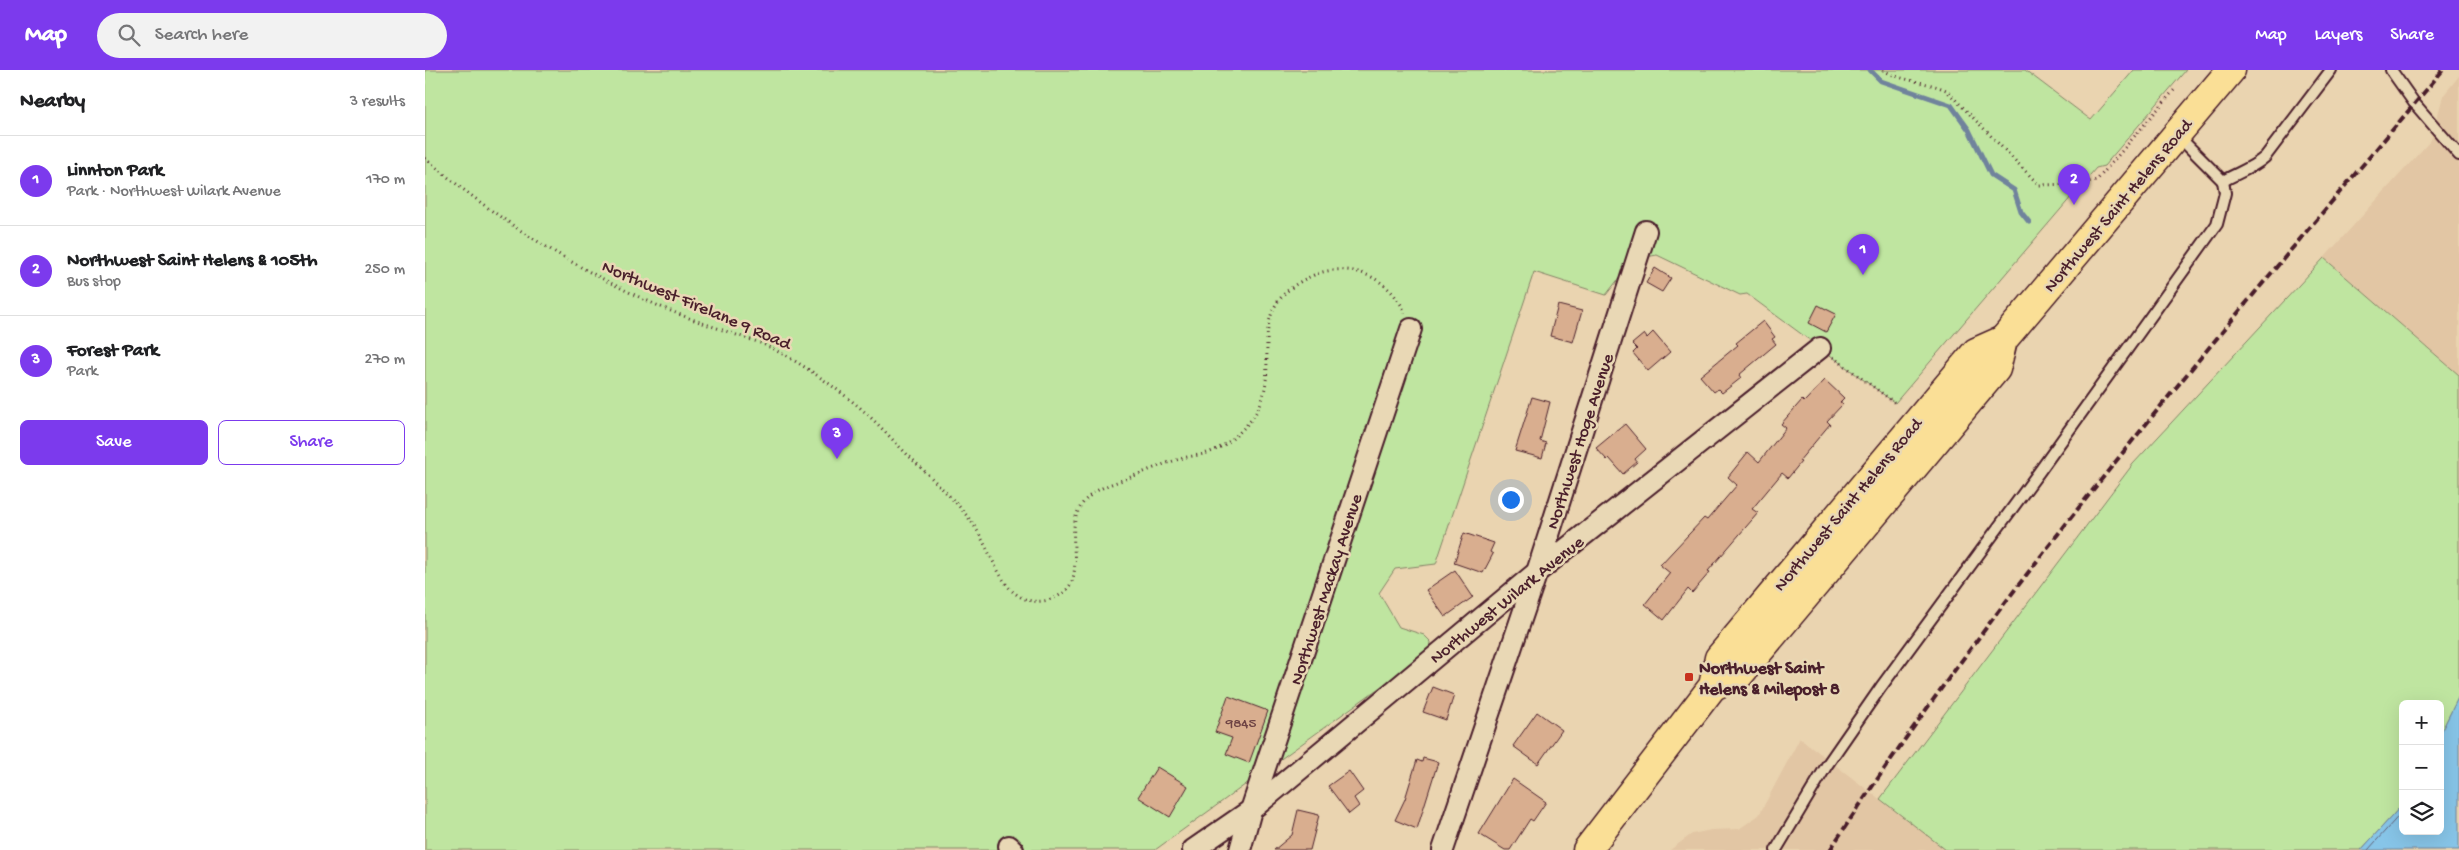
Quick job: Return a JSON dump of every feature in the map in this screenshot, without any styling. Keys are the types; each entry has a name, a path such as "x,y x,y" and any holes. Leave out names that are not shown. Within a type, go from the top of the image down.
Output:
{"highway":[{"name":"Northwest Saint Helens Road","path":"1587,850 1713,686 1719,658 1976,352 2003,340 2231,70"}],"street":[{"name":"Northwest Hoge Avenue","path":"1443,850 1537,572 1646,231"},
{"name":"Northwest Mackay Avenue","path":"1240,850 1251,810 1411,329"},
{"name":"Northwest Wilark Avenue","path":"1193,850 1251,810 1537,572 1820,348"}],"lane":[{"path":"2223,181 2261,161 2331,70"},
{"path":"2391,70 2415,104 2459,155"},
{"path":"1776,850 1827,764 1881,687 1959,578 2039,472 2217,224 2225,193 2223,181 2176,134"}],"path":[{"path":"1883,70 1906,80 1932,84 1946,90 2039,185 2078,184 2097,180 2175,89"},
{"name":"Northwest Firelane 9 Road","path":"425,158 509,224 580,267 655,304 770,347 840,392 861,409 949,496 974,525 1007,586 1021,597 1039,602 1058,596 1068,588 1074,577 1077,562 1072,530 1077,513 1086,498 1100,488 1182,458 1217,449 1238,436 1254,416 1266,385 1266,331 1272,311 1290,288 1299,281 1321,271 1345,270 1368,275 1388,288 1393,294 1403,307 1411,329"},
{"path":"1820,348 1895,403"}],"shaded area":[{"path":"2459,76 2459,375 2324,258 2431,140 2443,96"},
{"path":"1800,738 1946,850 1670,850 1692,834 1711,830 1739,829 1759,815"}],"green space":[{"path":"425,70 2025,70 2091,120 2134,70 2186,70 2104,166 2096,168 1895,403 1747,294 1740,295 1657,255 1634,259 1606,295 1534,272 1436,564 1395,569 1379,593 1399,627 1424,635 1431,642 1430,651 1155,850 425,850"},
{"path":"2324,258 2459,375 2459,696 2444,726 2444,700 2399,700 2399,808 2361,850 1946,850 1880,799 2133,464"}],"water":[{"path":"2459,696 2459,850 2361,850 2399,808 2399,835 2444,835 2444,726"}],"building":[{"path":"1655,268 1671,278 1662,292 1646,283"},
{"path":"1558,305 1582,311 1573,342 1550,336"},
{"path":"1818,305 1836,314 1826,332 1809,323"},
{"path":"1763,321 1775,337 1772,339 1776,344 1739,375 1741,378 1722,393 1718,389 1714,392 1700,376 1738,345 1736,343"},
{"path":"1653,332 1670,352 1648,371 1633,353 1637,349 1632,344 1644,334 1647,338"},
{"path":"1825,380 1844,398 1840,402 1843,404 1827,421 1830,424 1799,461 1801,462 1788,478 1782,473 1752,509 1758,513 1708,571 1710,572 1692,593 1688,589 1664,620 1645,604 1670,573 1660,565 1704,518 1707,520 1737,485 1728,477 1748,452 1759,462 1786,428 1781,424 1802,400 1804,402"},
{"path":"1532,397 1550,402 1540,441 1546,443 1542,458 1515,451"},
{"path":"1625,424 1646,449 1635,459 1637,462 1623,474 1609,458 1607,460 1596,448"},
{"path":"1464,533 1494,543 1490,552 1493,554 1483,573 1454,563"},
{"path":"1455,570 1473,597 1445,617 1426,590"},
{"path":"1433,687 1454,695 1446,720 1423,712"},
{"path":"1228,696 1268,711 1249,763 1226,754 1232,738 1215,732"},
{"path":"1537,712 1562,730 1538,764 1513,746"},
{"path":"1423,758 1438,762 1417,829 1395,820 1405,799 1417,760 1422,762"},
{"path":"1157,767 1188,786 1170,817 1138,797"},
{"path":"1349,771 1363,791 1354,798 1359,806 1349,814 1328,786"},
{"path":"1513,779 1546,802 1533,821 1530,819 1510,850 1505,850 1479,834"},
{"path":"1298,810 1319,815 1310,850 1274,850 1292,835"}],"waterway":[{"path":"1870,70 1881,81 1951,105 1969,130 1991,175 2014,190 2021,212 2029,222"}],"railway":[{"path":"1830,850 1972,646 2047,548 2203,355 2443,70"}],"place":[{"name":"Northwest Saint Helens & 105th","path":"2074,205"},
{"name":"Linnton Park","path":"1863,275"},
{"name":"Forest Park","path":"837,459"},
{"name":"Northwest Saint Helens & Milepost 8","path":"1689,677"}]}
